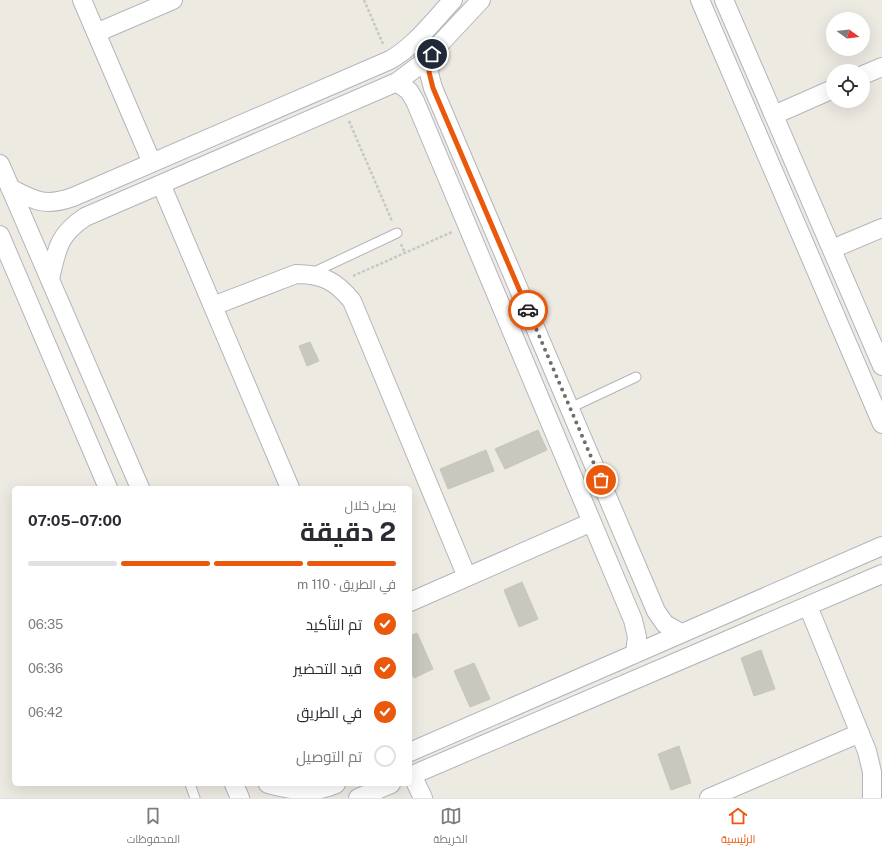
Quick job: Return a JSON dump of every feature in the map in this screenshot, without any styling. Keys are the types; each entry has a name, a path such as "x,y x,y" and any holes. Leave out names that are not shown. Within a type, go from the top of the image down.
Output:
{"street":[{"path":"82,0 152,163"},
{"path":"96,33 173,0"},
{"path":"10,188 32,200 46,202 60,202 73,197 390,60 407,50 453,0"},
{"path":"50,279 57,247 64,235 85,217 397,82 409,74 432,54 481,0"},
{"path":"700,0 882,424"},
{"path":"724,0 882,366"},
{"path":"432,54 429,72 433,88 656,611 665,624 681,633"},
{"path":"870,73 882,67"},
{"path":"397,82 404,86 413,95 592,522 636,629 637,637 635,654"},
{"path":"774,115 826,92"},
{"path":"0,164 139,486"},
{"path":"161,184 289,486"},
{"path":"784,194 804,185"},
{"path":"832,249 882,228"},
{"path":"0,235 107,486"},
{"path":"213,306 296,274 310,274 323,277 344,291 352,301 467,577"},
{"path":"412,601 592,522"},
{"path":"412,751 882,546"},
{"path":"412,775 882,574"},
{"path":"808,606 867,751 872,772 872,798"},
{"path":"709,798 860,733"},
{"path":"412,777 423,798"},
{"path":"235,786 240,798"},
{"path":"269,786 274,798"},
{"path":"277,786 307,791 318,790 330,786"},
{"path":"358,798 386,786"}],"lane":[{"path":"310,274 397,233"},
{"path":"570,408 636,377"},
{"path":"191,786 196,798"}],"path":[{"path":"364,0 390,60"},
{"path":"343,105 405,252"},
{"path":"335,284 468,225"}],"building":[{"path":"310,342 319,361 307,366 299,346"},
{"path":"538,430 547,450 505,469 495,449"},
{"path":"486,450 494,471 448,489 440,469"},
{"path":"522,582 538,619 519,627 504,590"},
{"path":"417,633 433,669 414,678 412,673 412,635"},
{"path":"761,650 775,689 754,696 741,658"},
{"path":"474,663 490,699 470,707 454,671"},
{"path":"679,746 691,783 671,790 658,754"}],"way so far":[{"path":"528,310 601,480"}],"route":[{"path":"432,54 429,72 433,88 528,310"}]}
